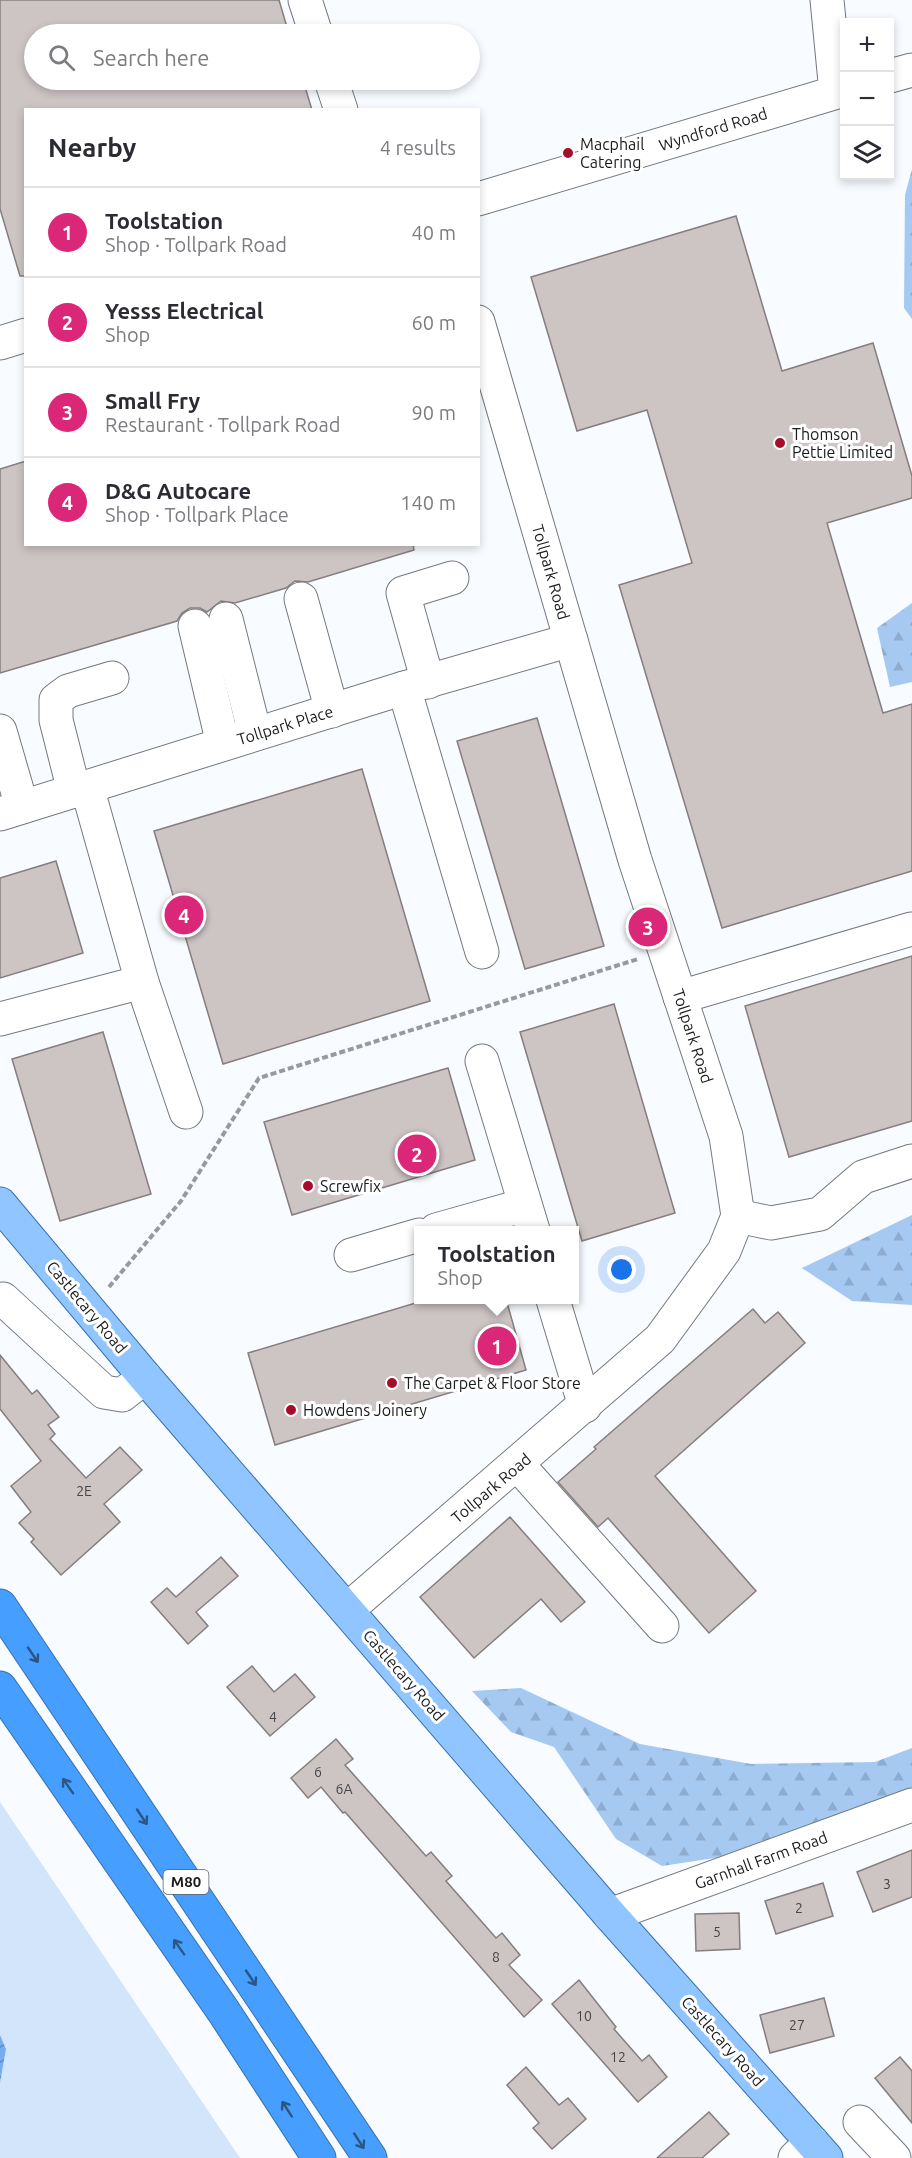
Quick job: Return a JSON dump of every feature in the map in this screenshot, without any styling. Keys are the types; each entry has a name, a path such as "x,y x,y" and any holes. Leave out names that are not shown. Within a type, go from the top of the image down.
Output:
{"highway":[{"name":"M80","path":"0,1606 370,2158"},
{"name":"M80","path":"0,1688 224,2012 319,2158"}],"main road":[{"name":"Castlecary Road","path":"0,1204 145,1377 610,1915 811,2153"}],"street":[{"path":"305,0 313,24"},
{"path":"827,0 840,91"},
{"path":"894,75 912,70"},
{"path":"334,90 340,108"},
{"name":"Wyndford Road","path":"480,198 840,91"},
{"name":"Tollpark Road","path":"347,1610 518,1465 660,1340 724,1251 738,1216 726,1136 634,860 480,329"},
{"path":"0,343 24,336"},
{"path":"452,578 403,593 416,685 482,952"},
{"path":"301,599 332,711"},
{"path":"226,619 255,734"},
{"path":"195,626 223,744"},
{"name":"Tollpark Place","path":"11,811 255,734 571,640"},
{"path":"112,678 68,691 56,700 56,720 186,1112"},
{"path":"0,732 11,811"},
{"path":"680,997 911,929"},
{"path":"0,1019 142,982"},
{"path":"467,1226 529,1218 482,1061"},
{"path":"738,1216 771,1223 820,1214 863,1178 912,1161"},
{"path":"351,1255 414,1236"},
{"path":"3,1299 104,1392 122,1395 145,1377"},
{"path":"554,1304 585,1406"},
{"path":"518,1465 662,1626"},
{"name":"Garnhall Farm Road","path":"610,1915 912,1805"},
{"path":"860,2122 894,2158"}],"path":[{"path":"90,1310 181,1201 259,1078 665,951"}],"shaded area":[{"path":"0,1802 240,2158 0,2158 0,2083 6,2049 0,2035"}],"green space":[{"path":"912,169 912,319 904,308 905,195"},
{"path":"912,603 912,682 890,687 877,628"},
{"path":"912,1215 912,1305 852,1301 802,1268"},
{"path":"521,1688 640,1744 751,1764 875,1762 912,1748 912,1790 735,1855 662,1866 616,1839 554,1747 511,1732 472,1691"}],"water":[{"path":"0,2035 6,2049 0,2083"}],"building":[{"path":"0,0 279,0 286,24 24,24 24,90 306,90 311,108 24,108 24,276 20,276 0,209"},
{"path":"736,216 782,371 873,343 912,476 912,498 827,523 883,713 912,704 912,871 722,928 619,585 692,563 647,410 577,431 531,277"},
{"path":"24,462 24,546 413,546 414,550 308,582 295,581 286,588 235,603 221,601 207,612 200,608 190,608 182,613 177,621 0,673 0,469"},
{"path":"537,718 604,946 525,969 457,741"},
{"path":"362,769 430,1001 223,1064 154,831"},
{"path":"56,861 83,953 0,978 0,878"},
{"path":"912,956 912,1121 789,1157 745,1006"},
{"path":"614,1004 675,1213 582,1241 520,1032"},
{"path":"103,1032 151,1194 60,1221 12,1059"},
{"path":"448,1068 475,1160 292,1215 264,1122"},
{"path":"414,1303 507,1304 526,1370 275,1445 248,1353"},
{"path":"753,1309 765,1323 778,1312 805,1343 655,1476 756,1591 709,1633 608,1518 598,1527 558,1482 596,1449 594,1447"},
{"path":"0,1355 32,1394 37,1390 59,1417 48,1425 55,1434 50,1439 86,1478 120,1447 142,1470 104,1504 120,1522 61,1575 31,1542 34,1539 19,1523 31,1512 11,1486 41,1461 0,1409"},
{"path":"510,1517 585,1602 561,1622 541,1599 474,1658 420,1597"},
{"path":"221,1557 238,1576 196,1612 208,1626 188,1644 151,1602 167,1588 176,1597"},
{"path":"252,1666 274,1692 295,1674 315,1697 270,1736 227,1687"},
{"path":"336,1739 353,1759 345,1765 426,1856 431,1852 452,1876 446,1881 496,1938 502,1933 520,1955 509,1965 542,2000 524,2017 321,1787 308,1798 291,1778"},
{"path":"912,1850 912,1897 873,1912 857,1872"},
{"path":"823,1883 833,1916 776,1934 765,1901"},
{"path":"739,1913 740,1949 696,1951 695,1914"},
{"path":"579,1980 616,2027 614,2029 642,2061 649,2055 667,2077 638,2102 552,2004"},
{"path":"824,1998 834,2036 770,2053 760,2015"},
{"path":"900,2057 912,2071 912,2123 875,2078"},
{"path":"526,2067 559,2105 568,2098 586,2119 552,2149 533,2128 539,2123 507,2085"},
{"path":"709,2112 729,2134 702,2158 657,2158"}],"place":[{"name":"Macphail Catering","path":"568,153"},
{"name":"Thomson Pettie Limited","path":"780,443"},
{"name":"D&G Autocare","path":"184,915"},
{"name":"Small Fry","path":"648,927"},
{"name":"Yesss Electrical","path":"417,1154"},
{"name":"Screwfix","path":"308,1186"},
{"name":"Toolstation","path":"497,1346"},
{"name":"The Carpet & Floor Store","path":"392,1383"},
{"name":"Howdens Joinery","path":"291,1410"}]}
